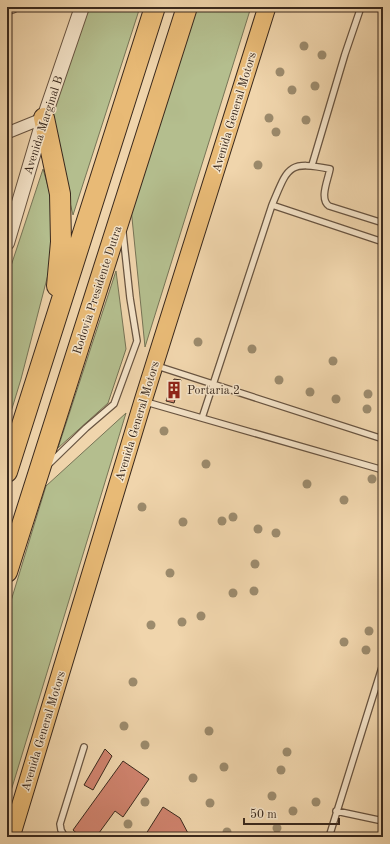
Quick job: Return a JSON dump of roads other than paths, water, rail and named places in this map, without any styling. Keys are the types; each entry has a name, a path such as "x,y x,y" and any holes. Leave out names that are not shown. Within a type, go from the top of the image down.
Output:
{"highway":[{"path":"7,472 155,7"},
{"name":"Rodovia Presidente Dutra","path":"7,572 187,7"},
{"path":"44,118 60,194 61,242 53,326"}],"main road":[{"name":"Avenida General Motors","path":"14,834 143,401 267,7"}],"street":[{"path":"7,9 13,7"},
{"name":"Avenida Marginal B","path":"7,243 44,118 82,7"},
{"path":"7,133 44,118"}],"lane":[{"path":"312,165 341,67 361,7"},
{"path":"202,418 272,205 285,175 297,165 312,165 330,169 324,198 326,203 330,206 383,222"},
{"path":"272,205 383,242"},
{"path":"38,476 58,453 114,404 137,340 130,298 121,213"},
{"path":"155,365 383,439"},
{"path":"143,401 383,470"},
{"path":"329,837 383,664"},
{"path":"65,837 61,830 60,824 84,748"},
{"path":"336,811 383,821"}],"place":[{"name":"Portaria 2","path":"174,390"}]}
